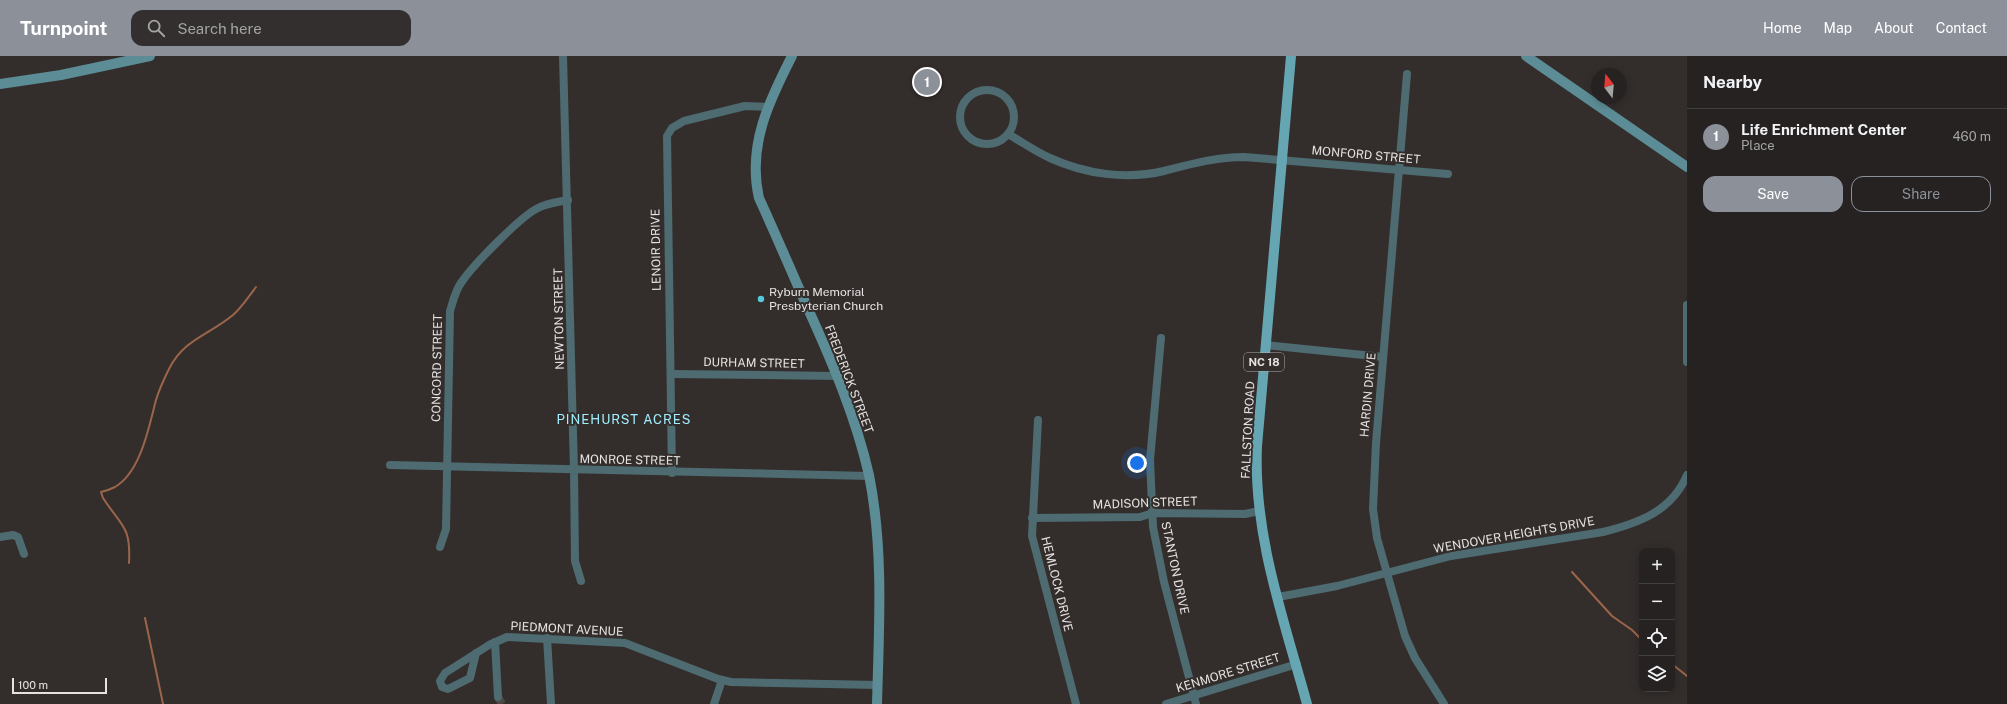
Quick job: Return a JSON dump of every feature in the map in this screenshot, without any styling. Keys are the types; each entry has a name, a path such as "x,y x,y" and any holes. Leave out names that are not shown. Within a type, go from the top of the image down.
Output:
{"main road":[{"name":"FALLSTON ROAD","path":"1291,56 1257,456 1259,511 1268,561 1307,704"}],"street":[{"path":"0,84 60,76 147,56"},
{"name":"NEWTON STREET","path":"563,56 568,200 575,561 581,580"},
{"name":"FREDERICK STREET","path":"792,56 768,107 755,155 756,183 759,198 837,376 855,428 869,476 878,544 880,607 877,704"},
{"path":"1526,56 1687,167"},
{"name":"HARDIN DRIVE","path":"1407,74 1373,481 1373,509 1377,538 1405,636 1415,658 1444,704"},
{"path":"985,90 994,91 1002,95 1010,105 1014,118 1008,134 993,144 980,143 968,137 963,130 960,121 960,112 963,104 972,95 985,90"},
{"name":"LENOIR DRIVE","path":"672,473 667,136 672,128 684,121 745,106 768,107"},
{"name":"MONFORD STREET","path":"1008,134 1049,158 1078,169 1106,174 1148,174 1219,158 1244,157 1448,174"},
{"name":"CONCORD STREET","path":"440,547 446,529 450,312 458,287 479,261 530,212 546,204 568,200"},
{"path":"1687,304 1687,362"},
{"name":"STANTON DRIVE","path":"1161,338 1150,456 1154,532 1164,582 1195,700"},
{"path":"1266,345 1383,357"},
{"name":"DURHAM STREET","path":"671,374 837,376"},
{"name":"HEMLOCK DRIVE","path":"1038,420 1032,532 1035,550 1076,704"},
{"name":"MONROE STREET","path":"390,465 672,473 869,476"},
{"name":"WENDOVER HEIGHTS DRIVE","path":"1278,597 1337,586 1451,556 1603,532 1626,526 1642,520 1665,506 1678,493 1687,475"},
{"name":"MADISON STREET","path":"1032,518 1140,517 1153,513 1245,514 1259,511"},
{"path":"0,536 12,535 18,537 24,554"},
{"name":"PIEDMONT AVENUE","path":"472,655 470,678 448,689 444,689 440,681 443,675 472,655 507,636 625,643 722,680 745,684 878,685"},
{"path":"547,638 552,704"},
{"path":"495,642 498,697"},
{"name":"KENMORE STREET","path":"1166,704 1195,700 1296,664"},
{"path":"714,704 722,680"}],"waterway":[{"path":"129,563 127,534 103,498 101,492 115,487 124,480 138,460 147,435 156,400 167,373 175,359 190,344 233,315 256,287"},
{"path":"1572,572 1612,616 1632,630 1639,637"},
{"path":"145,618 163,704"},
{"path":"1675,666 1687,676"}],"tunnel":[{"path":"498,697 502,704"}],"place":[{"name":"Life Enrichment Center","path":"927,82"},
{"name":"Ryburn Memorial Presbyterian Church","path":"761,299"}],"district":[{"name":"PINEHURST ACRES","path":"624,419"}]}
